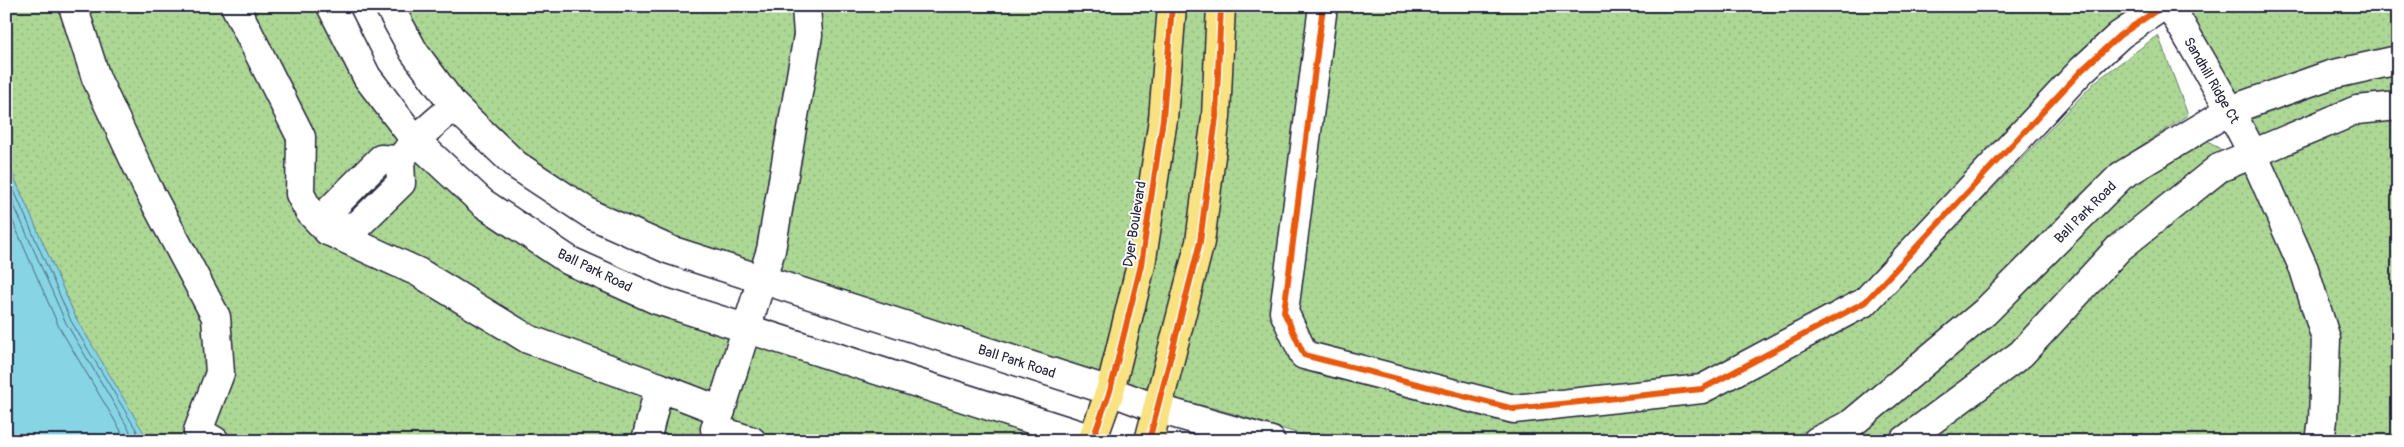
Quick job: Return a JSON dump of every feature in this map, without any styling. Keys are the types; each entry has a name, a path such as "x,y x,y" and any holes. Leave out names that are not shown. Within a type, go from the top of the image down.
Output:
{"main road":[{"name":"Dyer Boulevard","path":"1095,440 1110,391 1142,265 1163,119 1172,6"},
{"path":"1148,441 1158,410 1200,242 1216,117 1221,6"}],"street":[{"path":"73,6 96,78 147,187 216,317 220,373 198,431 215,441"},
{"path":"235,6 301,137 300,194 309,211 328,230 418,272 528,339 659,388 716,427 752,441"},
{"name":"Ball Park Road","path":"331,6 407,150 570,262 657,300 1095,440"},
{"name":"Ball Park Road","path":"389,6 414,52 454,106 516,165 592,215 670,250 1110,391 1158,410 1271,441"},
{"path":"716,427 771,250 808,35 806,6"},
{"path":"1323,6 1284,312 1304,355 1514,410 1702,389 1865,302 2082,70 2120,35 2163,6"},
{"name":"Sandhill Ridge Ct","path":"2170,6 2230,110 2304,269 2326,339 2323,420 2320,441"},
{"name":"Ball Park Road","path":"1817,441 1851,424 1985,312 2121,176 2230,110 2330,75 2398,60"},
{"path":"328,230 358,225 401,184 407,150 454,106"},
{"path":"1904,441 2021,354 2119,248 2219,168 2357,110 2398,106"},
{"path":"646,441 659,388"}],"green space":[{"path":"6,6 316,6 356,84 412,160 415,158 476,216 563,274 654,314 1052,441 148,441 76,318 6,159"},
{"path":"405,6 1158,6 1150,117 1129,262 1101,373 674,236 597,201 524,152 464,96 424,43"},
{"path":"1185,6 1208,6 1203,115 1187,239 1149,390 1126,382 1155,268 1176,122"},
{"path":"1234,6 1310,6 1271,310 1278,334 1291,358 1302,370 1511,424 1708,402 1874,313 2095,82 2158,35 2188,115 2112,165 1976,300 1845,412 1784,441 1323,441 1217,409 1174,399 1213,246"},
{"path":"1336,6 2147,6 2078,59 1857,290 1699,374 1515,395 1313,342 1297,309"},
{"path":"2176,6 2398,6 2398,45 2326,61 2212,103"},
{"path":"2398,75 2398,91 2356,95 2254,138 2236,125 2334,89"},
{"path":"2398,120 2398,441 2333,441 2335,422 2271,162 2360,124"},
{"path":"2204,138 2223,151 2212,156 2111,236 2013,342 1881,441 1852,441 1993,323 2129,188"},
{"path":"2246,173 2292,274 2312,341 2310,418 2306,441 1928,441 2028,366 2127,259 2226,182"}],"water":[{"path":"6,159 76,318 144,433 138,441 6,441"}],"cycle path":[{"path":"1092,441 1110,391 1141,265 1163,119 1172,6"},
{"path":"1149,441 1200,242 1216,117 1221,6"},
{"path":"1323,6 1284,312 1304,355 1514,409 1702,389 1865,302 2082,70 2120,35 2163,6"}]}
